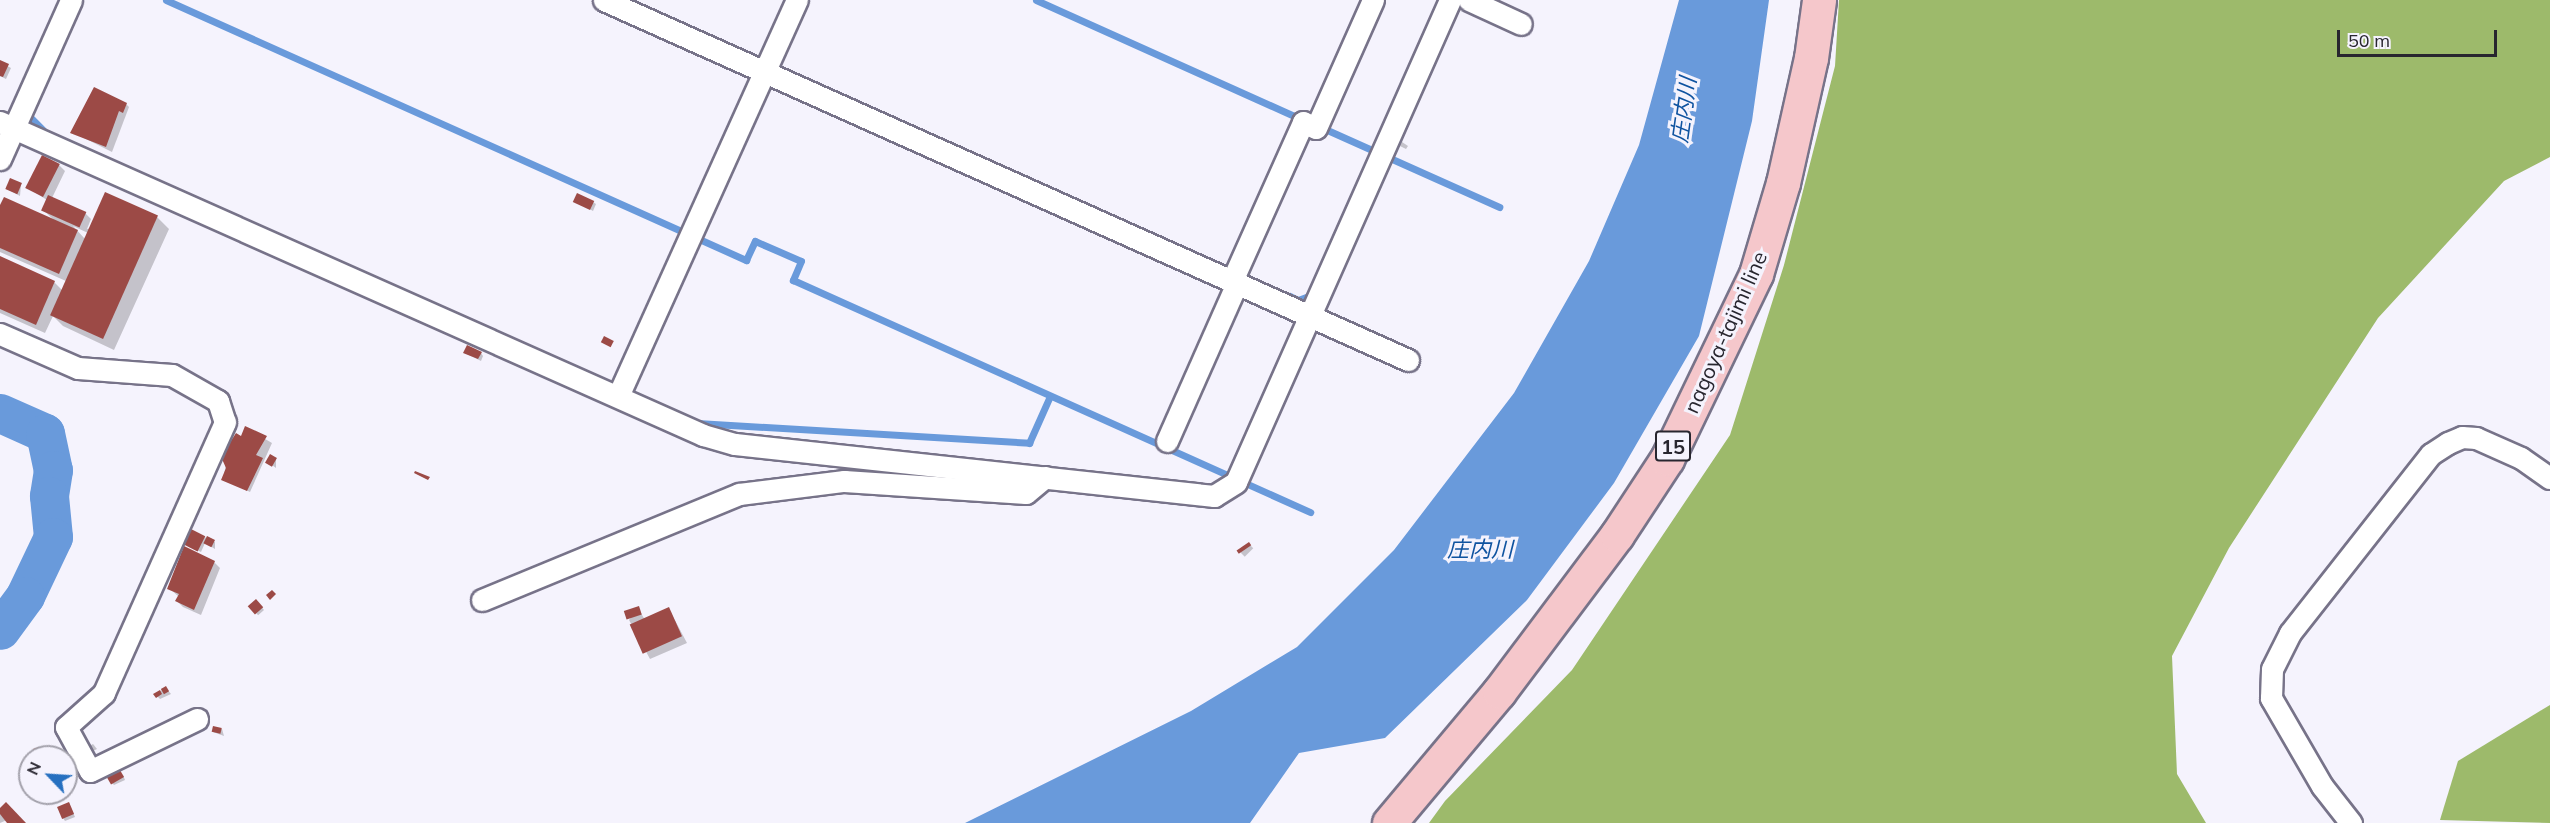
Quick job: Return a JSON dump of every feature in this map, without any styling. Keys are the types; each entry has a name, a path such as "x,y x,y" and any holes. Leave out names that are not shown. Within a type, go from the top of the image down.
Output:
{"main road":[{"name":"nagoya-tajimi line","path":"1389,823 1499,692 1617,535 1667,459 1756,274 1783,183 1811,58 1819,0"}],"street":[{"path":"0,159 7,125 71,0"},
{"path":"604,0 764,74 1408,360"},
{"path":"618,396 797,0"},
{"path":"1167,441 1303,122 1316,128 1373,0"},
{"path":"7,125 703,435 735,444 1214,496 1236,482 1450,0"},
{"path":"1469,0 1521,24"},
{"path":"0,334 78,368 172,375 218,401 225,422 104,693 66,728 90,771 196,719"},
{"path":"2351,823 2322,786 2271,698 2272,669 2290,633 2431,454 2448,442 2462,437 2476,438 2521,458 2550,478"},
{"path":"482,600 739,494 844,481 1026,493 1045,477"}],"green space":[{"path":"1839,0 2550,0 2550,157 2504,181 2378,318 2229,548 2172,656 2177,774 2206,823 1429,823 1445,801 1572,670 1730,435 1784,265 1835,66"},
{"path":"2550,705 2550,823 2440,820 2458,761"}],"water":[{"name":"庄内川","path":"1679,0 1769,0 1752,121 1699,336 1614,483 1527,600 1385,738 1299,753 1250,823 965,823 1191,711 1297,647 1394,550 1514,393 1589,261 1639,145"}],"building":[{"path":"0,60 9,64 3,77 0,76"},
{"path":"94,87 127,103 123,113 119,111 106,147 70,133"},
{"path":"42,155 60,164 43,197 25,188"},
{"path":"10,178 22,183 17,194 5,189"},
{"path":"105,192 158,216 103,339 50,315"},
{"path":"577,193 594,201 590,210 573,202"},
{"path":"48,195 86,212 79,228 41,211"},
{"path":"4,197 78,230 59,274 0,248 0,205"},
{"path":"0,256 55,281 36,325 0,309"},
{"path":"604,336 614,341 611,347 601,342"},
{"path":"467,345 482,352 478,359 463,353"},
{"path":"245,426 267,436 256,455 263,458 247,491 221,480 226,468 222,459 236,433 241,436"},
{"path":"270,454 277,458 272,467 265,463"},
{"path":"415,471 430,477 428,480 414,473"},
{"path":"191,529 205,536 198,551 183,544"},
{"path":"207,536 215,540 211,547 203,543"},
{"path":"1249,542 1251,545 1239,554 1237,550"},
{"path":"184,546 215,561 194,610 175,601 179,594 167,589"},
{"path":"272,590 276,594 270,600 266,595"},
{"path":"256,599 263,607 255,615 248,606"},
{"path":"639,606 642,615 627,620 624,611"},
{"path":"669,607 682,636 643,654 630,624"},
{"path":"166,686 169,691 164,694 161,689"},
{"path":"160,690 162,694 156,698 153,694"},
{"path":"213,726 222,728 220,734 212,732"},
{"path":"120,770 124,777 111,784 107,778"},
{"path":"6,802 26,823 7,823 0,814 0,808"},
{"path":"70,805 74,814 62,819 57,807"}],"waterway":[{"path":"166,0 746,260 755,241 801,261 793,280 1310,512"},
{"path":"1036,0 1294,116"},
{"path":"29,116 43,130"},
{"path":"1325,129 1499,207"},
{"path":"1290,296 1298,300 1309,296"},
{"path":"697,423 1029,443 1050,396"},
{"path":"0,413 45,433 53,470 49,496 53,537 25,596 0,630"}]}
